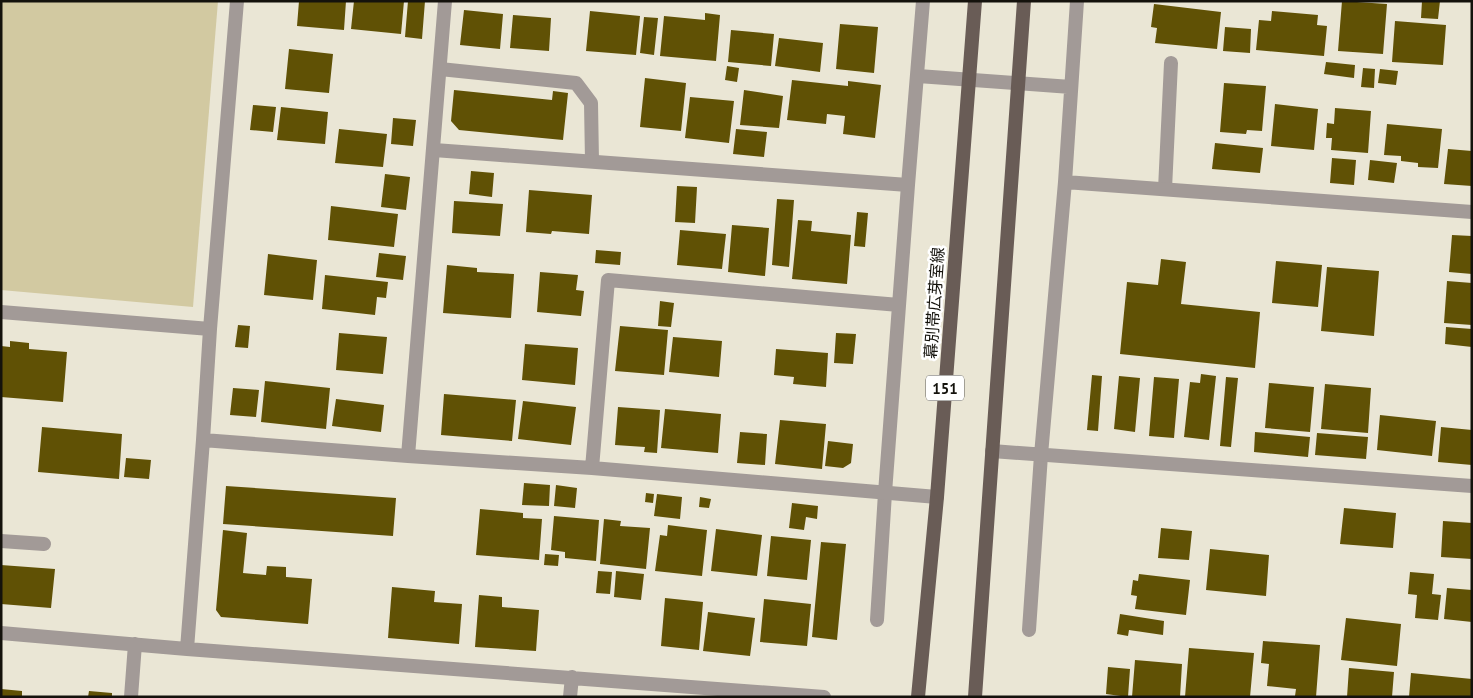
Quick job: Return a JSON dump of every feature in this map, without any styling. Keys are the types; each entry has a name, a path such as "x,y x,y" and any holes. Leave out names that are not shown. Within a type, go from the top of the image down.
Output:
{"main road":[{"name":"幕別帯広芽室線","path":"918,697 937,497 974,1"},
{"path":"975,697 1024,1"}],"street":[{"path":"187,649 210,330 237,1"},
{"path":"408,456 445,1"},
{"path":"1028,630 1065,182 1076,1"},
{"path":"876,620 908,185 918,76 919,2"},
{"path":"1165,189 1171,63"},
{"path":"440,69 576,83 592,102 592,161"},
{"path":"918,76 1072,87"},
{"path":"434,150 908,185"},
{"path":"1065,182 1472,212"},
{"path":"592,468 608,280 899,305"},
{"path":"1,312 210,330"},
{"path":"203,440 592,468 937,497"},
{"path":"992,451 1472,486"},
{"path":"1,540 44,544"},
{"path":"1,633 187,649 824,697"},
{"path":"131,697 135,644"},
{"path":"570,697 572,677"}],"shaded area":[{"path":"1,1 218,1 193,307 1,290"}],"building":[{"path":"299,1 346,1 344,30 297,26"},
{"path":"354,1 404,1 401,34 351,29"},
{"path":"408,1 425,1 422,39 405,37"},
{"path":"1342,1 1387,4 1383,54 1338,51"},
{"path":"1422,1 1440,1 1438,19 1421,18"},
{"path":"1154,4 1221,12 1217,49 1155,43 1157,28 1151,27"},
{"path":"464,10 503,14 500,49 460,45"},
{"path":"590,11 640,16 636,55 586,51"},
{"path":"1272,11 1318,15 1317,25 1327,26 1324,56 1256,50 1259,20 1271,21"},
{"path":"705,13 720,15 716,61 660,56 664,16 705,20"},
{"path":"513,15 551,18 549,51 510,48"},
{"path":"644,17 658,18 654,55 640,53"},
{"path":"1395,21 1446,25 1443,65 1392,62"},
{"path":"840,24 878,27 874,73 836,69"},
{"path":"1225,27 1251,29 1250,53 1223,51"},
{"path":"731,30 774,34 771,66 728,62"},
{"path":"779,38 823,43 820,72 775,66"},
{"path":"289,49 333,54 329,93 285,89"},
{"path":"1326,62 1355,65 1354,78 1324,74"},
{"path":"727,66 739,68 737,82 725,80"},
{"path":"1363,68 1375,69 1374,88 1361,87"},
{"path":"1380,69 1398,71 1396,85 1378,83"},
{"path":"645,78 686,83 681,131 640,127"},
{"path":"792,80 848,86 848,81 881,85 875,138 843,134 845,116 827,114 826,124 787,120"},
{"path":"1224,83 1266,86 1262,131 1247,130 1246,134 1220,132"},
{"path":"454,90 552,100 553,91 568,93 563,140 459,130 451,121"},
{"path":"744,90 783,96 779,128 740,125"},
{"path":"690,97 734,101 729,143 685,138"},
{"path":"1275,104 1318,109 1314,150 1271,146"},
{"path":"253,105 276,107 273,132 250,130"},
{"path":"281,107 328,112 325,144 277,140"},
{"path":"1335,108 1371,111 1368,153 1331,150 1332,138 1326,138 1327,123 1334,124"},
{"path":"393,118 416,120 413,146 391,144"},
{"path":"1387,124 1442,129 1438,168 1418,167 1418,163 1401,161 1401,156 1384,155"},
{"path":"339,129 387,134 383,167 335,163"},
{"path":"736,129 767,132 764,157 733,154"},
{"path":"1215,143 1263,148 1260,173 1212,169"},
{"path":"1448,149 1472,151 1472,186 1444,184"},
{"path":"1332,158 1356,160 1354,185 1330,183"},
{"path":"1370,160 1397,163 1394,183 1368,180"},
{"path":"471,171 494,173 492,197 469,194"},
{"path":"385,174 410,177 406,210 381,207"},
{"path":"677,186 697,187 695,223 675,222"},
{"path":"529,190 592,195 589,234 552,231 551,234 526,232"},
{"path":"777,199 794,200 789,267 772,265"},
{"path":"454,201 503,204 500,236 452,233"},
{"path":"331,206 398,214 394,247 328,240"},
{"path":"857,212 868,213 865,247 854,246"},
{"path":"798,220 812,221 811,231 851,235 847,284 792,279"},
{"path":"732,225 769,228 765,276 728,272"},
{"path":"680,230 726,234 722,269 677,265"},
{"path":"1452,235 1472,236 1472,274 1449,272"},
{"path":"596,250 621,252 620,265 595,263"},
{"path":"379,253 406,256 403,280 376,277"},
{"path":"268,254 317,260 313,300 264,295"},
{"path":"1161,259 1186,262 1181,304 1260,312 1255,368 1120,354 1127,282 1158,285"},
{"path":"1276,261 1322,265 1318,307 1272,303"},
{"path":"447,265 477,268 477,272 514,274 511,318 443,313"},
{"path":"1327,267 1379,271 1374,336 1321,331"},
{"path":"540,272 578,275 576,290 584,291 581,316 537,312"},
{"path":"325,275 388,282 386,298 377,297 375,315 322,309"},
{"path":"1447,281 1472,283 1472,325 1444,323"},
{"path":"660,301 674,303 671,327 658,326"},
{"path":"238,325 250,326 248,348 235,347"},
{"path":"620,326 668,330 664,375 615,371"},
{"path":"1446,327 1472,329 1472,347 1445,344"},
{"path":"339,333 387,337 383,374 336,370"},
{"path":"836,333 856,334 853,364 834,363"},
{"path":"673,337 722,341 719,377 669,372"},
{"path":"10,341 29,343 29,349 67,352 63,402 1,397 1,346 10,347"},
{"path":"525,344 578,348 575,385 522,380"},
{"path":"776,349 828,353 826,387 793,384 794,377 774,375"},
{"path":"1201,374 1216,376 1209,440 1184,437 1190,382 1200,383"},
{"path":"1092,375 1102,376 1098,431 1087,430"},
{"path":"1119,376 1140,378 1135,432 1114,429"},
{"path":"1154,377 1179,379 1174,438 1149,436"},
{"path":"1226,377 1238,378 1231,447 1220,446"},
{"path":"265,381 330,388 326,429 261,422"},
{"path":"1269,383 1314,387 1310,432 1265,428"},
{"path":"1325,384 1371,388 1368,433 1321,429"},
{"path":"233,388 259,390 256,417 230,415"},
{"path":"444,394 516,400 512,441 441,435"},
{"path":"336,399 384,405 381,432 332,426"},
{"path":"523,401 576,407 571,445 518,439"},
{"path":"618,407 660,410 657,453 644,452 645,447 615,445"},
{"path":"665,409 721,414 718,453 661,448"},
{"path":"1380,415 1436,421 1432,456 1377,450"},
{"path":"780,420 826,424 822,469 775,464"},
{"path":"42,427 122,434 119,479 38,472"},
{"path":"1441,427 1472,430 1472,465 1438,462"},
{"path":"740,432 767,434 765,465 737,463"},
{"path":"1255,432 1310,437 1308,457 1254,452"},
{"path":"1317,433 1368,437 1366,459 1315,455"},
{"path":"828,441 853,444 851,463 843,468 825,466"},
{"path":"126,458 151,460 149,479 124,477"},
{"path":"524,483 550,485 549,506 522,505"},
{"path":"556,485 577,488 575,508 554,506"},
{"path":"226,486 396,498 393,536 223,524"},
{"path":"646,493 654,494 653,503 645,502"},
{"path":"657,494 682,497 680,519 654,516"},
{"path":"700,497 711,499 709,508 699,507"},
{"path":"792,503 818,506 817,519 806,517 804,530 789,528"},
{"path":"1344,508 1396,513 1393,548 1340,544"},
{"path":"480,509 523,513 523,518 542,519 539,560 476,555"},
{"path":"554,516 599,520 596,561 565,558 565,552 551,550"},
{"path":"604,519 621,521 620,526 650,528 646,569 600,564"},
{"path":"1443,521 1472,523 1472,559 1441,557"},
{"path":"668,525 707,530 702,576 655,571 660,535 667,536"},
{"path":"1161,528 1192,531 1189,560 1158,558"},
{"path":"716,529 762,535 757,576 711,571"},
{"path":"223,530 247,533 243,573 266,575 267,566 286,567 286,577 312,579 308,624 221,617 216,610"},
{"path":"771,536 811,540 807,580 767,576"},
{"path":"821,542 846,544 837,640 812,637"},
{"path":"1210,549 1269,555 1266,596 1206,590"},
{"path":"545,554 559,555 558,566 544,565"},
{"path":"1,565 55,569 51,608 1,604"},
{"path":"598,571 612,572 610,594 596,593"},
{"path":"616,571 644,574 641,600 614,597"},
{"path":"1410,572 1434,574 1432,594 1441,595 1438,620 1415,618 1417,595 1408,594"},
{"path":"1139,574 1190,580 1186,615 1135,609 1137,596 1131,595 1133,580 1138,581"},
{"path":"392,587 435,591 434,602 462,604 459,644 388,638"},
{"path":"1447,588 1472,590 1472,622 1444,619"},
{"path":"479,595 502,597 502,607 539,610 536,651 475,647"},
{"path":"665,598 703,602 699,650 661,646"},
{"path":"764,599 811,604 807,646 760,642"},
{"path":"708,612 755,618 750,656 703,651"},
{"path":"1120,614 1164,621 1163,635 1129,630 1128,636 1117,634"},
{"path":"1346,618 1401,624 1397,666 1341,660"},
{"path":"1263,641 1320,645 1316,697 1295,696 1296,689 1267,686 1269,664 1261,663"},
{"path":"1189,648 1254,653 1250,697 1185,697"},
{"path":"1135,660 1182,664 1180,697 1132,697"},
{"path":"1108,667 1130,669 1128,697 1106,694"},
{"path":"1349,668 1394,672 1392,697 1347,697"},
{"path":"1411,673 1472,679 1472,697 1409,697"},
{"path":"1,689 22,691 22,697 1,697"},
{"path":"89,691 112,693 112,697 88,697"}]}
